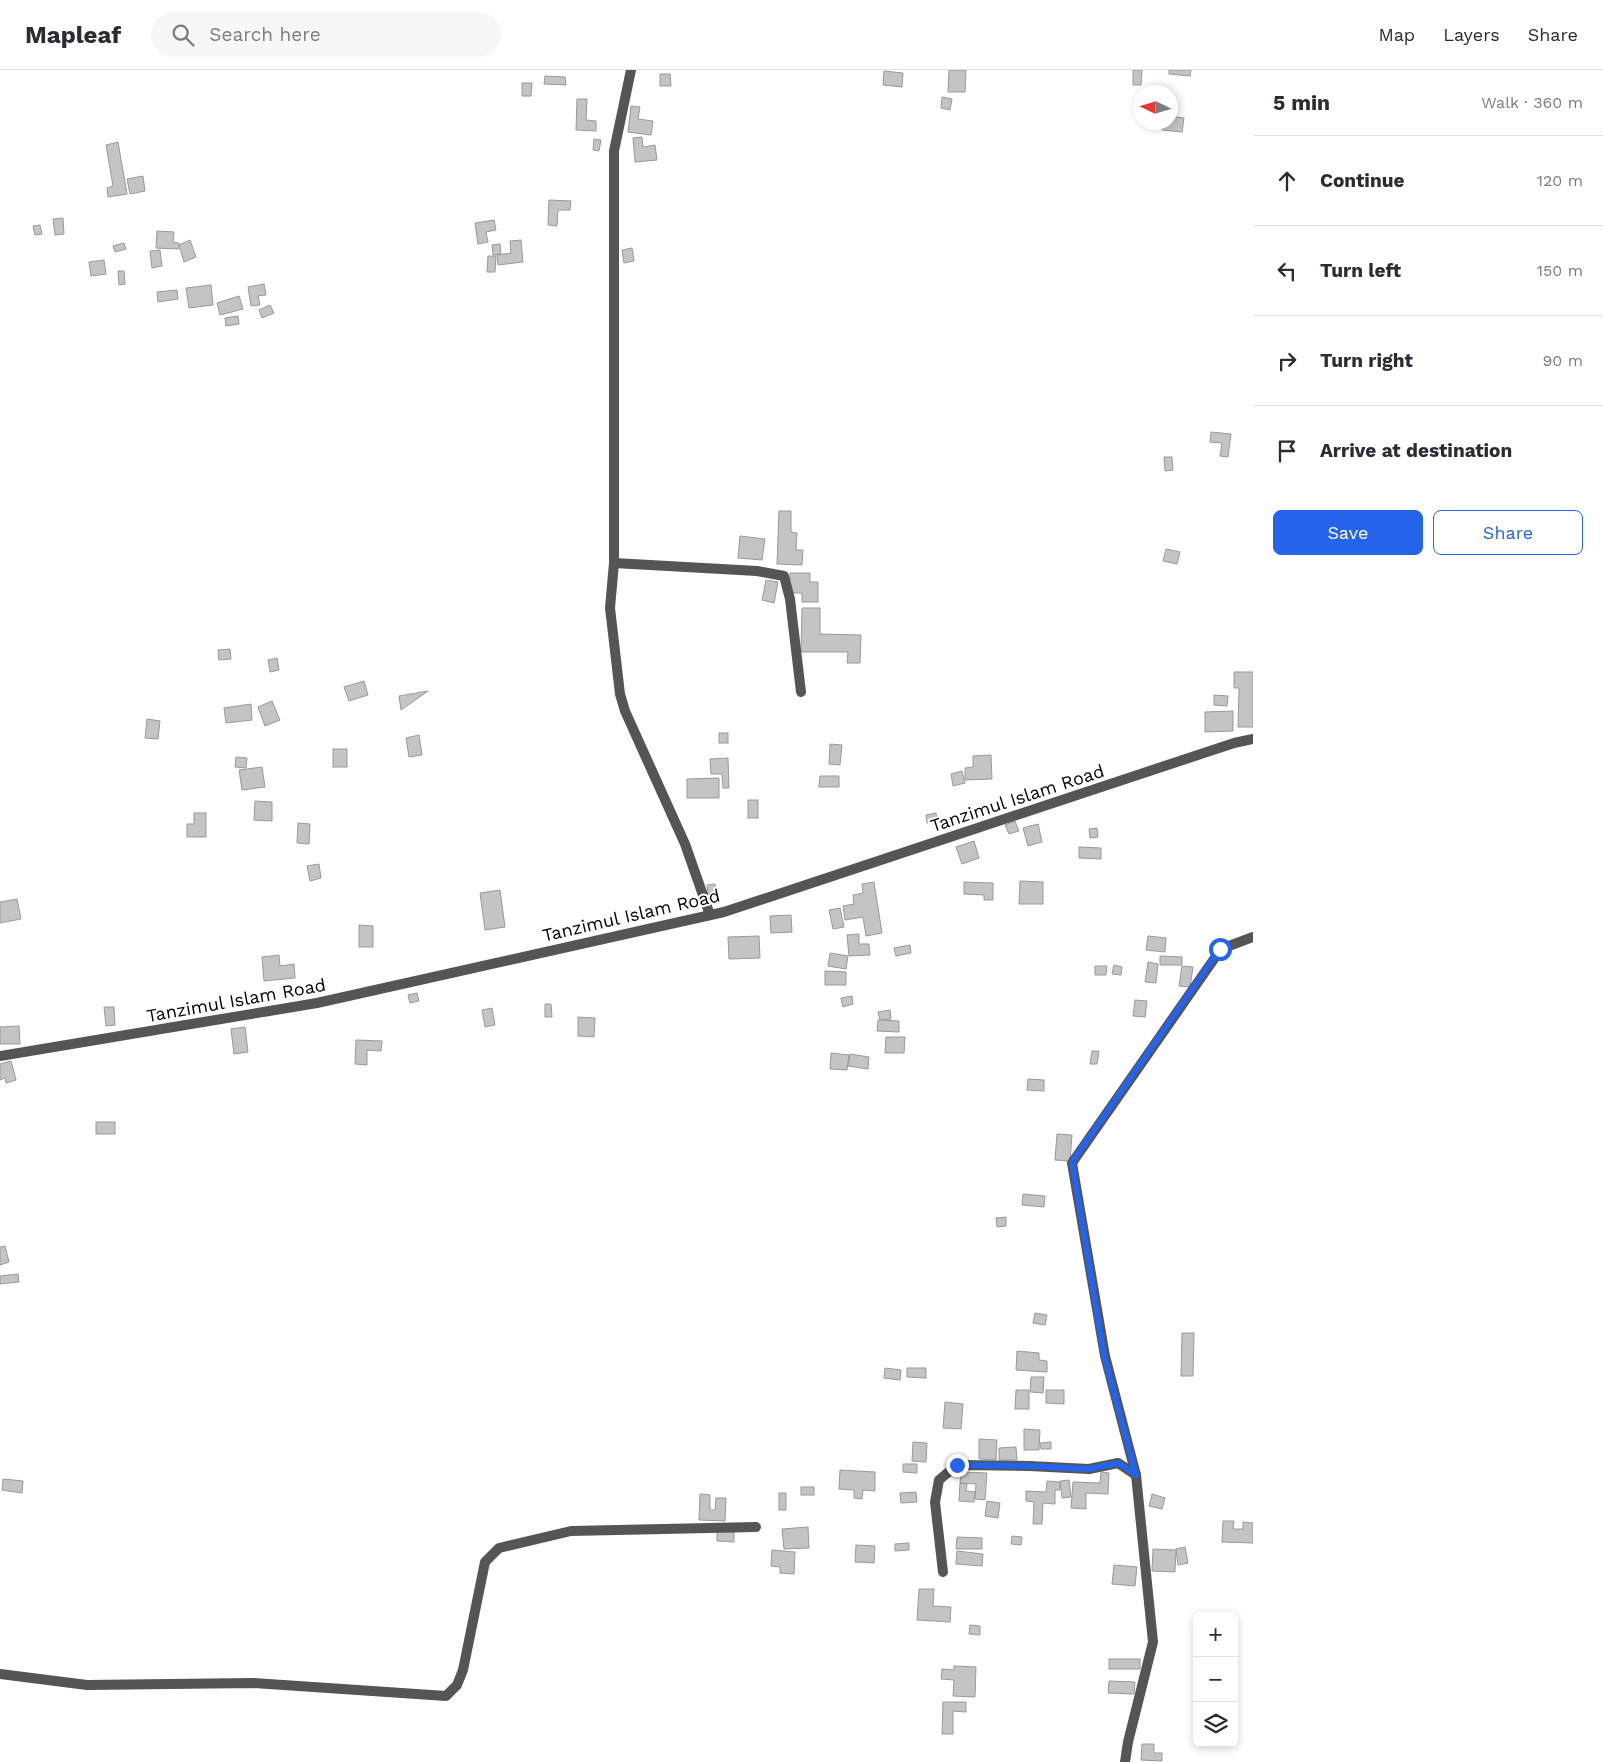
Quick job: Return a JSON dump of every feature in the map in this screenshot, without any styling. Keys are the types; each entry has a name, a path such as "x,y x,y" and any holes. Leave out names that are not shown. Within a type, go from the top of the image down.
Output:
{"street":[{"path":"630,70 614,151 614,563 610,608 620,694 685,844 710,915"},
{"path":"614,563 757,571 784,576 790,598 801,692"},
{"name":"Tanzimul Islam Road","path":"0,1056 316,1003 724,912 1234,743 1253,739"},
{"path":"1126,1762 1128,1742 1152,1642 1136,1475 1104,1356 1072,1162 1220,949 1253,937"},
{"path":"943,1572 935,1502 939,1480 957,1465 1088,1469 1118,1463 1136,1475"},
{"path":"0,1674 87,1685 253,1683 446,1696 457,1685 463,1670 485,1562 499,1548 572,1531 756,1528"}],"building":[{"path":"949,70 966,70 965,92 948,92"},
{"path":"1133,70 1142,70 1141,85 1133,85"},
{"path":"1169,70 1191,70 1190,76 1169,74"},
{"path":"884,71 903,73 902,87 883,85"},
{"path":"660,74 670,74 671,86 660,86"},
{"path":"545,76 565,77 566,85 544,84"},
{"path":"522,83 532,83 531,96 522,96"},
{"path":"942,97 952,99 950,110 941,108"},
{"path":"577,99 587,99 586,120 596,121 596,131 576,130"},
{"path":"631,106 640,107 638,119 653,121 651,135 628,132"},
{"path":"1178,117 1184,118 1182,132 1162,130 1178,130"},
{"path":"642,137 643,147 655,145 657,160 635,162 633,138"},
{"path":"594,139 601,140 599,151 593,150"},
{"path":"118,142 127,194 108,197 107,188 113,186 106,145"},
{"path":"143,176 145,191 130,194 127,179"},
{"path":"549,200 571,201 570,210 558,210 557,226 548,225"},
{"path":"63,218 64,234 55,235 53,219"},
{"path":"494,220 496,230 486,232 488,242 478,244 475,223"},
{"path":"40,225 42,234 35,235 33,226"},
{"path":"157,231 174,232 173,242 179,243 179,249 156,248"},
{"path":"190,240 196,257 184,262 179,245"},
{"path":"521,240 523,262 498,265 497,255 511,253 510,241"},
{"path":"124,243 126,249 115,252 113,246"},
{"path":"500,244 501,254 493,255 492,245"},
{"path":"632,248 634,261 624,263 622,250"},
{"path":"160,250 162,266 152,268 150,251"},
{"path":"488,256 496,256 495,272 487,272"},
{"path":"104,260 106,274 91,276 89,262"},
{"path":"118,271 124,271 125,284 119,285"},
{"path":"264,284 266,295 258,296 260,305 251,306 248,287"},
{"path":"211,285 213,305 189,308 186,288"},
{"path":"177,290 178,299 158,302 157,292"},
{"path":"239,296 243,309 220,315 217,303"},
{"path":"270,305 274,313 262,318 259,310"},
{"path":"238,316 239,324 226,326 225,318"},
{"path":"1211,432 1231,434 1228,457 1220,456 1222,443 1210,442"},
{"path":"1164,457 1172,457 1173,470 1165,471"},
{"path":"779,511 791,511 791,532 797,533 796,550 803,550 802,565 777,564"},
{"path":"740,536 765,539 762,560 738,558"},
{"path":"1166,549 1180,552 1177,564 1163,561"},
{"path":"790,573 810,573 810,582 818,582 818,602 802,602 802,593 790,593"},
{"path":"766,580 778,582 774,603 762,600"},
{"path":"802,608 820,608 820,634 861,635 860,663 847,663 848,652 801,652"},
{"path":"230,649 231,659 219,660 218,650"},
{"path":"277,658 279,670 270,672 268,660"},
{"path":"1234,672 1253,672 1253,727 1238,727 1239,688 1234,688"},
{"path":"364,681 368,695 349,701 344,687"},
{"path":"428,691 401,710 399,696"},
{"path":"1214,695 1228,696 1227,706 1214,705"},
{"path":"272,701 280,720 265,726 258,707"},
{"path":"251,704 252,720 226,723 224,708"},
{"path":"1233,711 1233,731 1205,732 1205,712"},
{"path":"147,719 160,721 158,739 145,738"},
{"path":"719,733 728,733 728,743 719,743"},
{"path":"419,735 422,755 409,757 406,738"},
{"path":"830,744 842,745 840,765 829,764"},
{"path":"333,749 347,749 347,767 333,767"},
{"path":"991,755 992,779 965,780 965,768 973,767 973,756"},
{"path":"236,757 247,758 246,768 235,767"},
{"path":"728,758 729,788 723,788 722,774 711,774 710,759"},
{"path":"262,767 265,787 242,790 239,770"},
{"path":"962,771 965,783 953,786 951,774"},
{"path":"820,776 839,776 839,787 819,787"},
{"path":"719,778 719,798 687,798 687,779"},
{"path":"748,800 758,800 758,818 748,818"},
{"path":"255,801 272,802 272,821 254,820"},
{"path":"194,813 206,813 206,837 187,837 187,824 194,824"},
{"path":"936,813 937,822 927,823 926,815"},
{"path":"1015,821 1019,831 1009,834 1005,825"},
{"path":"298,823 310,824 309,844 297,843"},
{"path":"1038,824 1042,842 1028,846 1023,828"},
{"path":"1097,828 1098,837 1090,838 1089,829"},
{"path":"974,841 979,858 962,864 956,847"},
{"path":"1079,847 1101,848 1101,859 1079,858"},
{"path":"319,864 321,878 310,881 307,866"},
{"path":"1020,881 1043,882 1043,904 1019,904"},
{"path":"874,882 882,933 866,936 863,917 845,920 843,906 854,904 853,895 863,893 862,884"},
{"path":"964,882 993,883 993,900 984,900 984,895 964,894"},
{"path":"715,884 717,892 708,894 707,885"},
{"path":"500,890 505,927 485,930 480,893"},
{"path":"17,899 21,919 0,923 0,902"},
{"path":"840,908 844,927 833,929 829,910"},
{"path":"791,915 792,932 771,933 770,916"},
{"path":"359,925 373,926 373,947 359,947"},
{"path":"859,934 859,944 869,944 870,955 849,956 847,935"},
{"path":"759,936 760,958 729,959 728,937"},
{"path":"1148,936 1166,938 1165,952 1146,950"},
{"path":"910,945 911,953 896,956 894,948"},
{"path":"830,953 848,956 846,969 828,966"},
{"path":"279,955 280,966 294,964 295,978 264,981 262,957"},
{"path":"1160,956 1182,957 1182,965 1160,965"},
{"path":"1148,962 1158,964 1156,983 1145,982"},
{"path":"1114,965 1122,967 1121,975 1112,974"},
{"path":"1095,966 1107,966 1106,975 1095,975"},
{"path":"1182,966 1193,967 1190,987 1179,986"},
{"path":"825,971 846,972 846,985 825,985"},
{"path":"417,993 419,1001 410,1003 408,995"},
{"path":"852,996 853,1004 843,1007 841,998"},
{"path":"1135,1000 1147,1001 1145,1017 1133,1016"},
{"path":"545,1004 551,1004 552,1017 545,1017"},
{"path":"104,1007 114,1007 115,1025 106,1026"},
{"path":"492,1008 495,1025 485,1027 482,1010"},
{"path":"890,1010 891,1019 880,1020 878,1012"},
{"path":"578,1017 595,1018 594,1037 578,1036"},
{"path":"878,1020 899,1021 899,1032 877,1031"},
{"path":"19,1026 20,1044 0,1044 0,1027"},
{"path":"245,1027 248,1052 234,1054 231,1029"},
{"path":"886,1037 905,1037 904,1053 885,1053"},
{"path":"356,1040 382,1041 381,1051 367,1050 367,1065 355,1064"},
{"path":"1092,1051 1099,1051 1097,1064 1090,1064"},
{"path":"831,1053 849,1055 847,1070 830,1069"},
{"path":"850,1054 869,1057 868,1069 848,1066"},
{"path":"11,1061 16,1080 6,1083 5,1078 0,1080 0,1064"},
{"path":"1028,1079 1044,1080 1044,1091 1027,1090"},
{"path":"96,1122 115,1122 115,1134 96,1134"},
{"path":"1057,1134 1072,1135 1070,1161 1055,1160"},
{"path":"1023,1194 1045,1196 1044,1207 1022,1205"},
{"path":"1006,1217 1006,1226 997,1227 996,1218"},
{"path":"5,1246 9,1262 0,1265 0,1247"},
{"path":"18,1274 19,1282 0,1284 0,1276"},
{"path":"1035,1313 1047,1315 1045,1325 1033,1323"},
{"path":"1182,1333 1194,1333 1193,1376 1181,1376"},
{"path":"1017,1351 1039,1353 1039,1360 1047,1361 1047,1372 1016,1370"},
{"path":"885,1368 901,1370 900,1380 884,1378"},
{"path":"907,1368 926,1368 926,1378 907,1377"},
{"path":"1031,1377 1044,1377 1043,1393 1030,1392"},
{"path":"1016,1390 1029,1390 1029,1409 1015,1409"},
{"path":"1046,1390 1064,1390 1064,1404 1046,1403"},
{"path":"945,1402 963,1404 961,1429 943,1428"},
{"path":"1024,1429 1040,1430 1039,1450 1024,1450"},
{"path":"979,1439 997,1440 996,1460 979,1459"},
{"path":"913,1442 927,1443 926,1462 912,1461"},
{"path":"1051,1442 1051,1449 1041,1449 1040,1443"},
{"path":"1016,1447 1017,1460 999,1460 999,1448"},
{"path":"903,1464 917,1464 917,1473 903,1472"},
{"path":"840,1470 875,1472 875,1491 863,1490 862,1499 854,1498 854,1490 839,1489"},
{"path":"961,1472 987,1473 985,1500 975,1499 976,1484 960,1483"},
{"path":"1101,1472 1109,1473 1108,1494 1086,1493 1086,1509 1071,1508 1073,1482 1100,1483"},
{"path":"3,1479 23,1481 22,1493 2,1490"},
{"path":"1069,1480 1071,1497 1062,1498 1060,1481"},
{"path":"1047,1481 1060,1482 1060,1490 1055,1490 1055,1504 1043,1503 1042,1524 1033,1524 1034,1502 1026,1501 1026,1491 1046,1492"},
{"path":"960,1483 967,1484 966,1491 975,1492 974,1502 959,1501"},
{"path":"801,1487 814,1487 814,1495 801,1495"},
{"path":"916,1492 917,1502 901,1503 900,1493"},
{"path":"779,1493 786,1493 786,1510 779,1510"},
{"path":"700,1494 710,1495 710,1510 715,1510 716,1498 726,1498 725,1521 699,1520"},
{"path":"1152,1494 1165,1498 1162,1509 1149,1506"},
{"path":"987,1501 1000,1503 998,1518 985,1516"},
{"path":"1223,1521 1234,1521 1233,1529 1243,1529 1243,1522 1253,1523 1253,1543 1222,1542"},
{"path":"808,1527 809,1548 784,1549 782,1529"},
{"path":"717,1531 734,1532 734,1542 717,1541"},
{"path":"1012,1536 1022,1537 1021,1545 1011,1544"},
{"path":"957,1537 982,1538 982,1549 956,1549"},
{"path":"909,1543 909,1550 895,1551 895,1544"},
{"path":"856,1545 875,1546 874,1563 855,1562"},
{"path":"1185,1547 1188,1563 1178,1565 1176,1549"},
{"path":"1153,1549 1176,1550 1175,1572 1152,1571"},
{"path":"772,1550 795,1552 794,1574 780,1573 780,1567 771,1566"},
{"path":"957,1551 983,1554 982,1566 956,1564"},
{"path":"1114,1565 1137,1567 1135,1586 1112,1584"},
{"path":"919,1589 934,1589 933,1606 951,1607 950,1622 917,1620"},
{"path":"970,1625 980,1626 980,1635 969,1634"},
{"path":"1109,1659 1140,1659 1140,1669 1109,1669"},
{"path":"954,1666 976,1667 975,1697 953,1696 954,1680 941,1679 942,1669 954,1670"},
{"path":"1109,1681 1135,1682 1134,1694 1108,1693"},
{"path":"943,1702 966,1702 966,1712 953,1711 953,1734 942,1734"},
{"path":"1142,1744 1154,1744 1154,1753 1162,1753 1162,1761 1141,1760"}],"route":[{"path":"957,1465 1088,1469 1118,1463 1136,1475 1104,1356 1072,1162 1220,949"}]}
